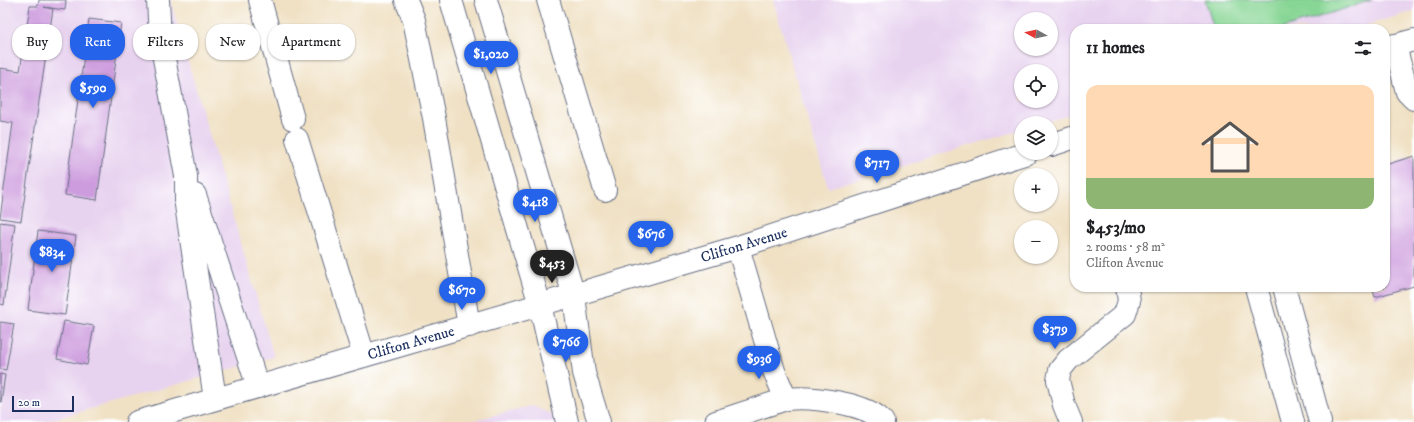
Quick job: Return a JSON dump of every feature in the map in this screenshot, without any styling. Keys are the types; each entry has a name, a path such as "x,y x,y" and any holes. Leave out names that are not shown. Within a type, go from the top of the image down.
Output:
{"street":[{"path":"158,0 160,38 186,176 186,206 215,399"},
{"path":"260,0 295,129 364,356"},
{"path":"406,0 414,20 434,118 469,326"},
{"path":"451,0 540,306 567,422"},
{"path":"486,0 574,296 584,373 599,422"},
{"path":"548,0 605,190"},
{"path":"1398,44 1407,92 1414,99"},
{"path":"1058,143 1070,139"},
{"name":"Clifton Avenue","path":"137,422 738,248 1014,157"},
{"path":"186,176 193,190 258,387"},
{"path":"738,248 774,371 786,399"},
{"path":"1071,422 1064,405 1058,380 1060,370 1068,360 1125,314 1129,301 1127,292"},
{"path":"1280,292 1258,296 1293,422"},
{"path":"1286,292 1320,422"},
{"path":"716,422 786,399 799,397 860,408 875,414 883,422"}],"shaded area":[{"path":"0,0 170,0 177,24 133,24 133,60 187,60 274,357 44,422 0,422"},
{"path":"773,0 1414,0 1414,11 1371,24 1070,24 1070,115 1058,118 1058,116 1014,116 1014,132 828,188"},
{"path":"533,405 554,416 555,422 468,422"}],"green space":[{"path":"1205,0 1372,0 1297,24 1212,24"}],"building":[{"path":"39,0 66,0 65,10 44,7 53,9 51,24 27,24 30,6 38,6"},
{"path":"89,19 121,23 121,24 88,24"},
{"path":"22,60 45,60 21,221 0,218 13,123 0,121 0,68 20,71"},
{"path":"83,60 116,60 97,200 65,195"},
{"path":"1414,156 1414,286 1375,297 1374,292 1390,292 1390,163"},
{"path":"0,222 15,224 4,305 0,304"},
{"path":"38,231 76,236 65,315 28,310"},
{"path":"64,321 94,326 87,365 57,359"},
{"path":"0,322 14,324 6,370 0,369"},
{"path":"0,374 5,375 1,402 0,402"}]}
